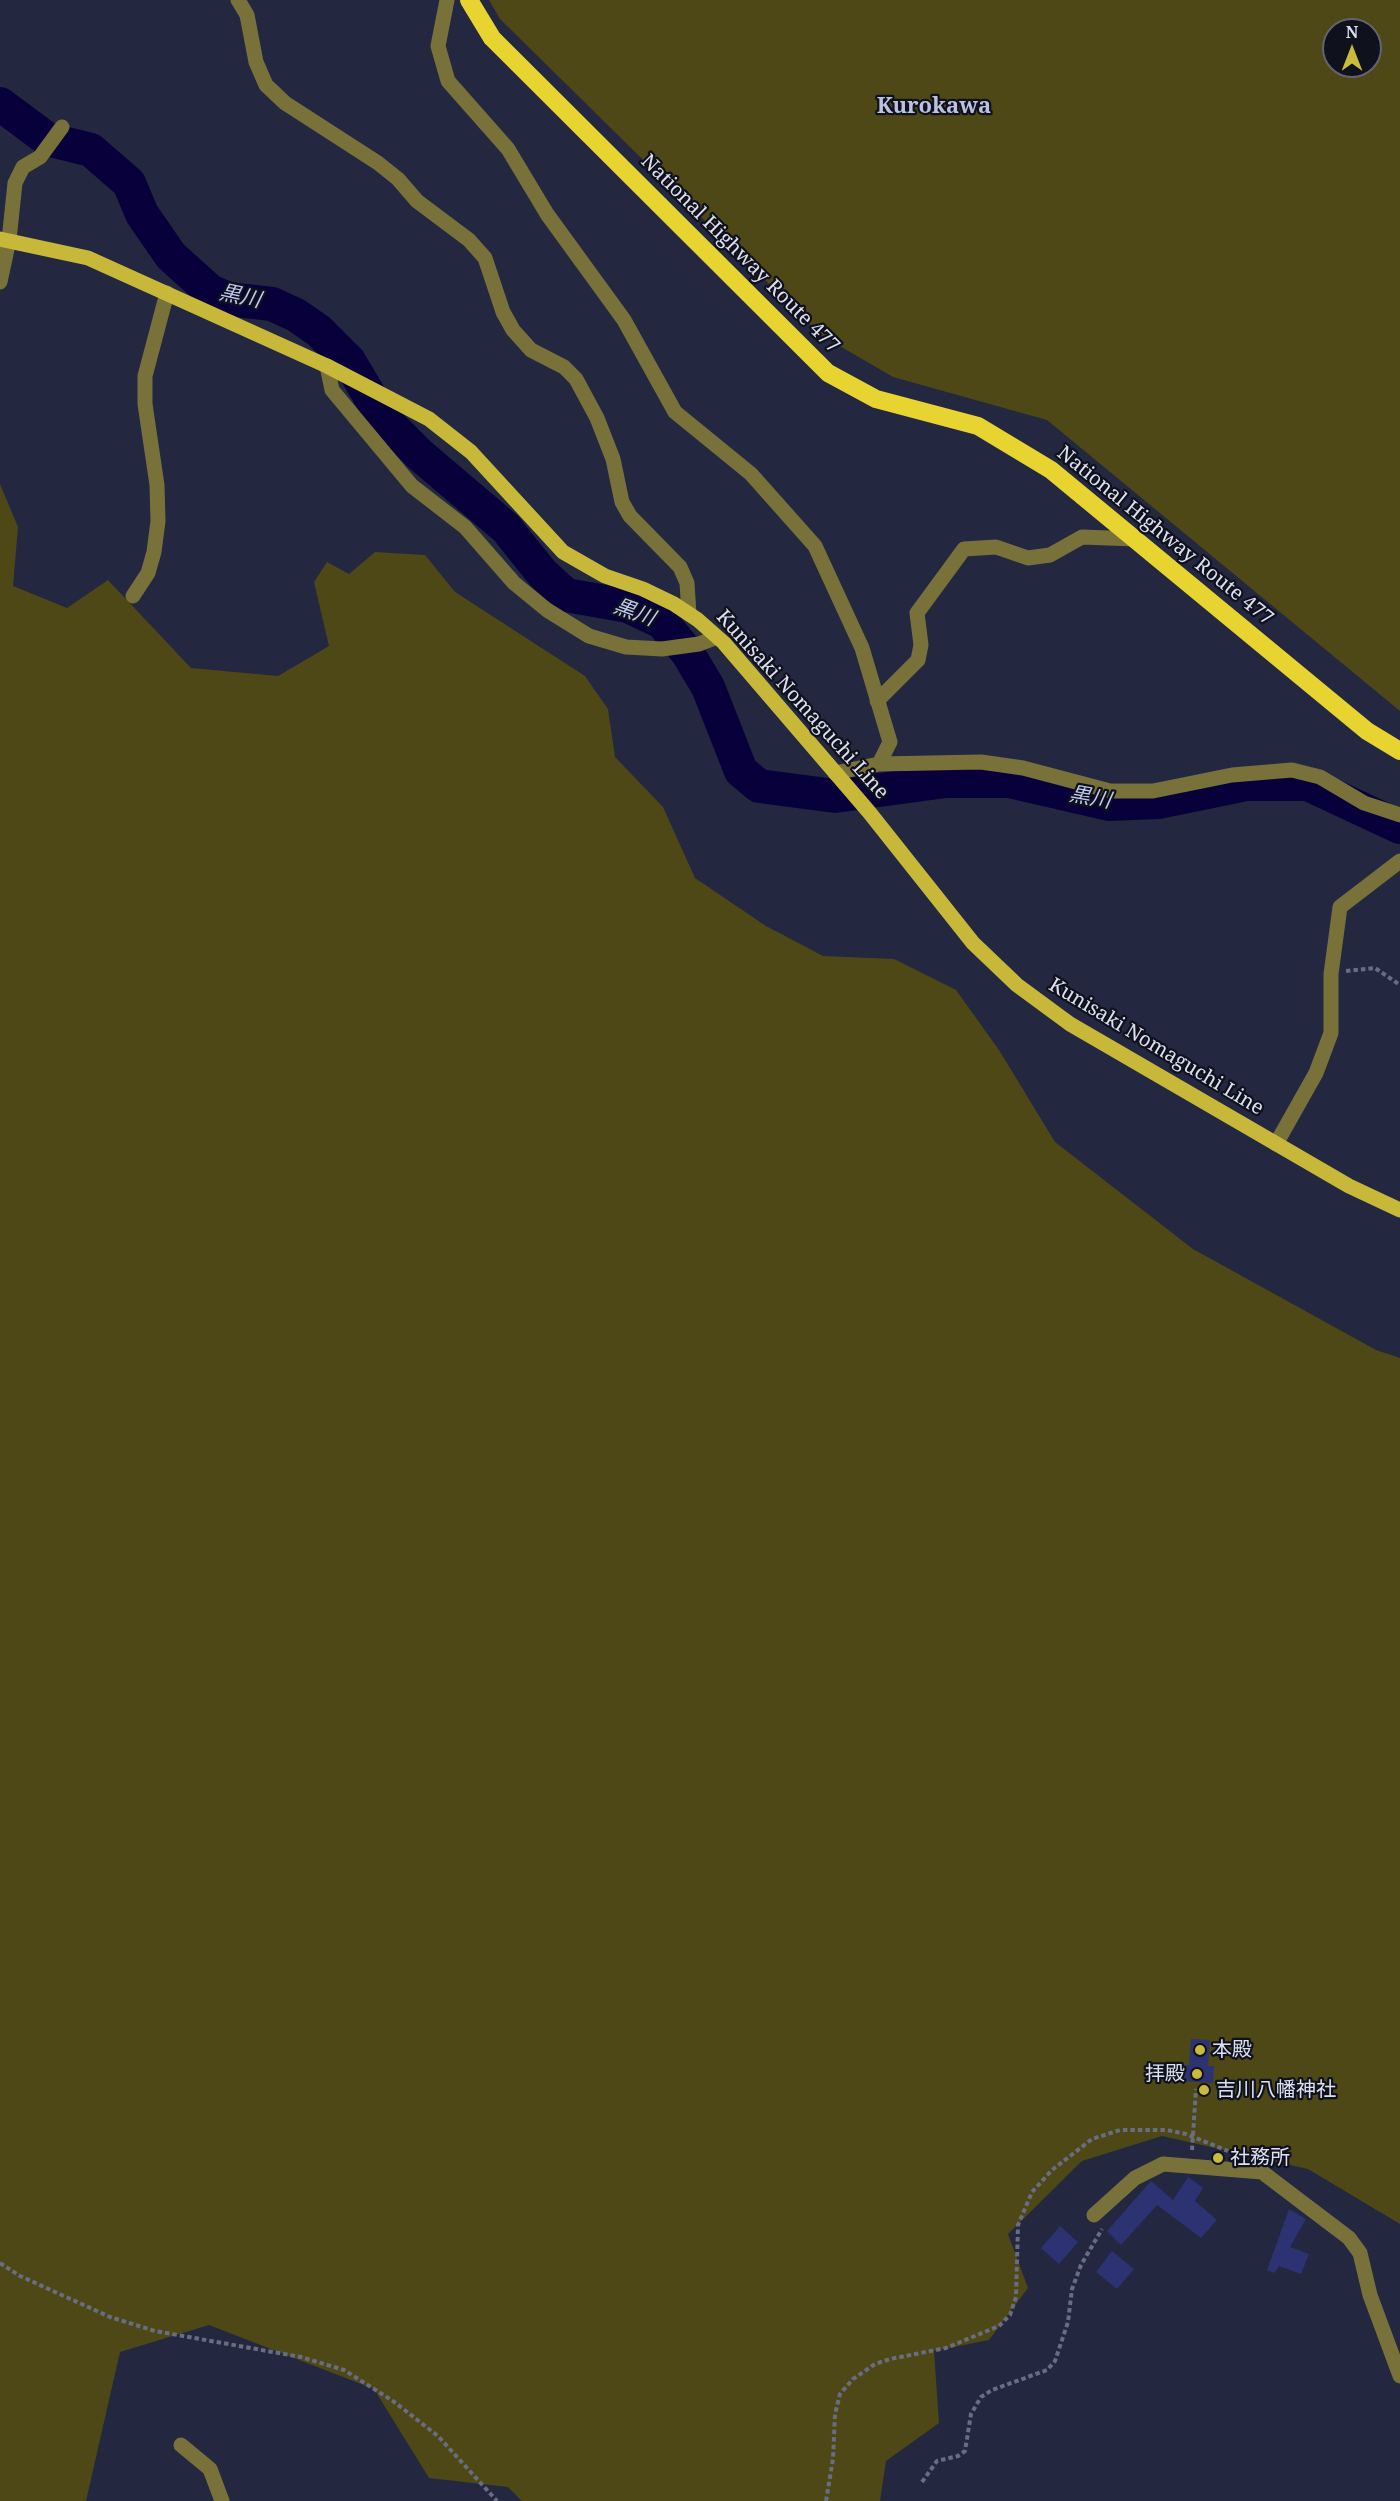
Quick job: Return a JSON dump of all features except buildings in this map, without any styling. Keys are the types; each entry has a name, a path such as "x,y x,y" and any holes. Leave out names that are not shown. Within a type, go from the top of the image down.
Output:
{"highway":[{"name":"National Highway Route 477","path":"469,0 492,38 828,373 876,399 978,426 1051,470 1367,731 1400,751"}],"main road":[{"name":"Kunisaki Nomaguchi Line","path":"4,240 88,258 327,366 400,401 429,418 471,452 563,552 606,576 644,589 689,614 717,637 869,812 973,943 1017,985 1071,1024 1350,1186 1400,1210"}],"street":[{"path":"238,0 247,15 256,62 266,85 285,103 378,163 398,179 417,201 470,240 485,258 503,312 513,330 531,350 564,367 576,379 597,418 613,459 622,502 630,516 680,567 687,583 689,614"},
{"path":"447,0 438,46 448,81 508,149 547,214 624,320 675,412 751,474 815,546 861,648 890,742 879,764"},
{"path":"0,282 4,240 15,183 23,167 40,157 62,127"},
{"path":"133,596 148,573 154,552 158,521 157,485 144,404 144,376 167,293"},
{"path":"327,366 332,390 412,486 465,527 514,583 547,610 589,636 626,647 662,649 699,644 717,637"},
{"path":"877,700 918,660 921,645 917,613 964,549 996,547 1028,558 1050,555 1082,537 1135,539"},
{"path":"840,778 879,764 981,762 1023,768 1110,791 1153,791 1232,775 1292,770 1320,777 1364,803 1400,815"},
{"path":"1276,1144 1316,1073 1331,1033 1331,974 1340,907 1400,861"},
{"path":"1094,2215 1136,2178 1163,2163 1262,2172 1350,2238 1360,2253 1370,2295 1400,2376"},
{"path":"181,2445 210,2469 222,2501"}],"path":[{"path":"1331,974 1375,968 1400,985"},
{"path":"1191,2166 1196,2089"},
{"path":"826,2501 833,2459 835,2414 840,2394 853,2379 875,2364 946,2348 999,2326 1010,2315 1016,2296 1018,2225 1032,2192 1052,2170 1092,2139 1120,2130 1167,2130 1193,2136 1233,2154"},
{"path":"922,2482 937,2461 958,2456 965,2451 971,2414 981,2397 992,2390 1047,2370 1055,2361 1068,2322 1072,2289 1081,2265 1100,2235 1110,2201"},
{"path":"0,2263 20,2276 100,2312 155,2331 301,2357 344,2370 393,2401 438,2436 497,2501"}],"shaded area":[{"path":"489,0 1400,0 1400,711 1047,420 893,377 821,335 500,19"},
{"path":"0,484 18,527 13,586 67,608 108,580 191,668 278,676 329,646 314,582 327,562 349,574 375,552 425,555 455,592 585,676 608,709 615,757 663,807 695,878 766,926 823,956 894,959 956,990 999,1050 1055,1142 1193,1249 1376,1350 1400,1358 1400,2224 1308,2169 1162,2136 1082,2161 1008,2234 1028,2288 989,2340 934,2351 939,2423 886,2461 880,2501 522,2501 508,2487 429,2478 374,2389 209,2325 120,2352 86,2501 0,2501"}],"waterway":[{"name":"黒川","path":"0,104 47,139 91,150 129,183 142,214 171,256 210,291 228,299 272,304 296,315 319,331 349,361 382,417 419,454 506,528 542,573 566,595 628,606 662,622 687,652 708,687 741,771 759,786 835,796 946,781 1009,781 1109,804 1158,802 1246,784 1308,784 1400,827"}],"place":[{"name":"本殿","path":"1200,2050"},
{"name":"拝殿","path":"1197,2074"},
{"name":"吉川八幡神社","path":"1204,2090"},
{"name":"社務所","path":"1218,2158"}],"district":[{"name":"Kurokawa","path":"934,107"}]}
